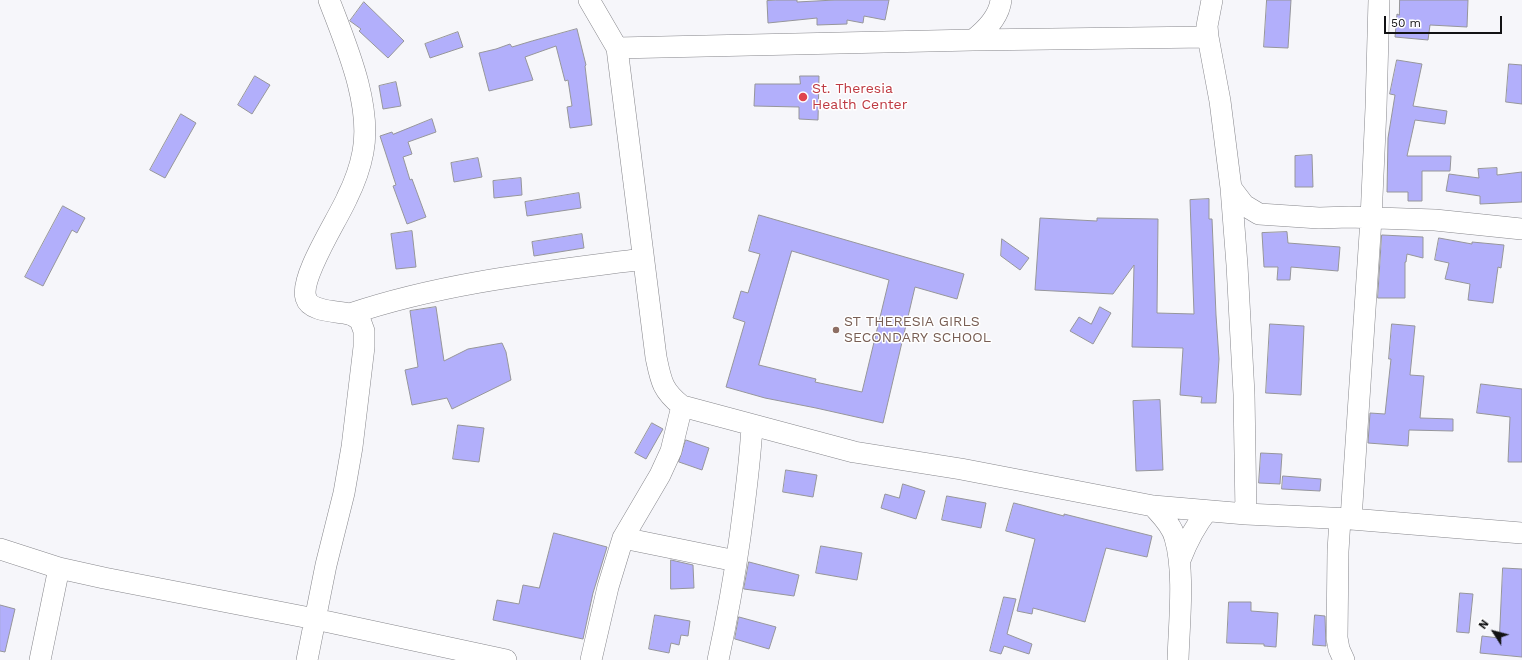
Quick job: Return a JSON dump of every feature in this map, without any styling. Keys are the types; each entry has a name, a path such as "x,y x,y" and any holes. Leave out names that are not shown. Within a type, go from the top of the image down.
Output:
{"street":[{"path":"307,660 348,470 364,347 364,332 360,320 350,314 333,312 311,306 306,298 306,285 311,268 348,198 357,175 363,153 366,125 359,88 329,0"},
{"path":"589,0 616,48 656,357 661,382 668,394 682,406 752,426 854,452 961,469 1153,506 1522,533"},
{"path":"974,40 987,29 995,17 1001,0"},
{"path":"1212,0 1207,26 1208,37 1220,101 1231,188 1235,235 1244,394 1246,514"},
{"path":"1344,660 1339,649 1337,638 1338,551 1345,519 1371,219 1379,0"},
{"path":"616,48 974,40 1208,37"},
{"path":"1231,188 1244,205 1259,214 1435,220 1522,229"},
{"path":"1235,235 1246,223 1259,214"},
{"path":"350,314 379,304 450,287 643,259"},
{"path":"591,660 608,587 623,538 660,475 671,451 682,406"},
{"path":"718,660 727,621 736,561 750,464 752,426"},
{"path":"1153,506 1172,530 1180,560 1178,660"},
{"path":"1180,560 1189,537 1207,511"},
{"path":"623,538 736,561"},
{"path":"0,549 59,568 315,619 506,660"},
{"path":"40,660 59,568"}],"building":[{"path":"797,0 797,2 889,0 885,20 864,16 863,23 847,20 847,24 817,25 817,18 768,23 767,1"},
{"path":"1267,0 1291,0 1288,48 1264,47"},
{"path":"1400,0 1468,0 1467,27 1430,25 1428,40 1395,37"},
{"path":"364,2 404,41 388,58 359,31 361,29 350,21"},
{"path":"577,29 586,65 592,125 570,128 567,107 572,106 568,80 565,81 556,46 525,57 533,80 489,91 479,53 510,44 512,47"},
{"path":"458,32 463,47 430,58 425,44"},
{"path":"1397,60 1422,64 1413,106 1447,111 1445,124 1415,120 1407,156 1451,156 1450,171 1422,171 1422,201 1408,201 1408,192 1387,192 1388,138 1395,95 1390,94"},
{"path":"1509,64 1522,65 1522,104 1506,102"},
{"path":"255,76 270,85 252,114 238,105"},
{"path":"800,76 819,76 818,120 799,119 799,107 754,106 755,84 800,84"},
{"path":"396,82 401,106 383,109 379,86"},
{"path":"181,114 196,123 165,178 150,170"},
{"path":"432,119 436,132 408,142 412,154 403,157 410,180 412,179 426,217 407,224 393,186 396,185 380,136 392,132 393,134"},
{"path":"1312,155 1313,187 1295,187 1295,156"},
{"path":"478,158 482,177 454,182 451,163"},
{"path":"1497,168 1497,175 1522,172 1522,202 1480,204 1480,196 1446,191 1449,174 1479,178 1478,169"},
{"path":"521,178 522,195 494,198 493,181"},
{"path":"579,193 581,208 527,216 525,202"},
{"path":"1209,199 1209,219 1212,219 1219,359 1216,403 1201,403 1202,397 1180,395 1183,348 1132,347 1134,265 1113,294 1035,290 1040,218 1097,221 1097,218 1158,219 1157,313 1194,314 1190,200"},
{"path":"63,206 85,218 77,233 72,230 43,286 25,277"},
{"path":"759,215 964,274 957,299 915,287 883,423 765,398 726,387 745,322 733,318 741,291 748,293 760,254 749,251","holes":["792,251 889,280 862,392 815,382 816,379 759,365"]},
{"path":"412,231 416,267 396,269 391,234"},
{"path":"1287,232 1288,243 1340,247 1338,271 1291,267 1290,280 1277,280 1278,267 1264,267 1262,233"},
{"path":"582,234 584,248 534,256 532,242"},
{"path":"1382,235 1423,237 1423,258 1407,254 1405,262 1405,298 1378,298"},
{"path":"1439,238 1472,244 1472,242 1504,245 1501,268 1498,267 1493,303 1468,300 1470,284 1445,279 1449,263 1435,260"},
{"path":"1002,239 1029,258 1020,270 1001,256"},
{"path":"436,307 444,361 468,349 502,343 506,352 511,380 452,409 447,398 412,405 405,370 418,367 410,311"},
{"path":"1100,307 1111,313 1093,344 1070,331 1079,317 1091,324"},
{"path":"1270,324 1304,326 1301,395 1266,393"},
{"path":"1392,324 1415,326 1410,375 1424,376 1420,418 1453,419 1453,431 1409,430 1408,446 1368,443 1370,413 1385,414 1391,359 1389,359"},
{"path":"1481,384 1522,389 1522,462 1508,462 1510,417 1477,413"},
{"path":"1160,400 1163,470 1136,471 1133,401"},
{"path":"652,423 663,429 646,459 635,453"},
{"path":"458,425 484,428 479,462 453,459"},
{"path":"686,440 709,448 702,470 679,462"},
{"path":"1261,453 1282,454 1280,484 1259,483"},
{"path":"786,470 817,475 813,497 783,492"},
{"path":"1283,476 1321,479 1320,491 1282,489"},
{"path":"903,484 925,491 916,519 881,508 885,494 899,498"},
{"path":"947,496 986,503 981,528 942,520"},
{"path":"1014,503 1152,536 1147,557 1106,548 1085,622 1033,608 1032,614 1017,611 1035,539 1006,531"},
{"path":"554,533 607,547 593,593 583,639 493,620 497,600 519,604 523,585 539,588"},
{"path":"821,546 862,553 857,580 816,573"},
{"path":"671,560 693,565 694,588 671,589"},
{"path":"749,562 799,575 794,596 744,589"},
{"path":"1503,568 1522,569 1522,657 1480,653 1482,636 1499,638"},
{"path":"1460,593 1473,594 1469,633 1457,632"},
{"path":"1004,597 1016,599 1007,634 1032,644 1029,654 1004,646 1001,654 990,651"},
{"path":"1229,602 1251,602 1251,611 1278,613 1276,647 1264,646 1264,644 1227,643"},
{"path":"0,605 15,609 5,652 0,651"},
{"path":"655,615 690,621 688,636 681,635 679,645 671,643 669,653 649,649"},
{"path":"1315,615 1325,616 1326,646 1313,645"},
{"path":"739,617 776,627 769,649 735,639"}],"place":[{"name":"St. Theresia Health Center","path":"803,97"},
{"name":"ST THERESIA GIRLS SECONDARY SCHOOL","path":"836,330"}]}
